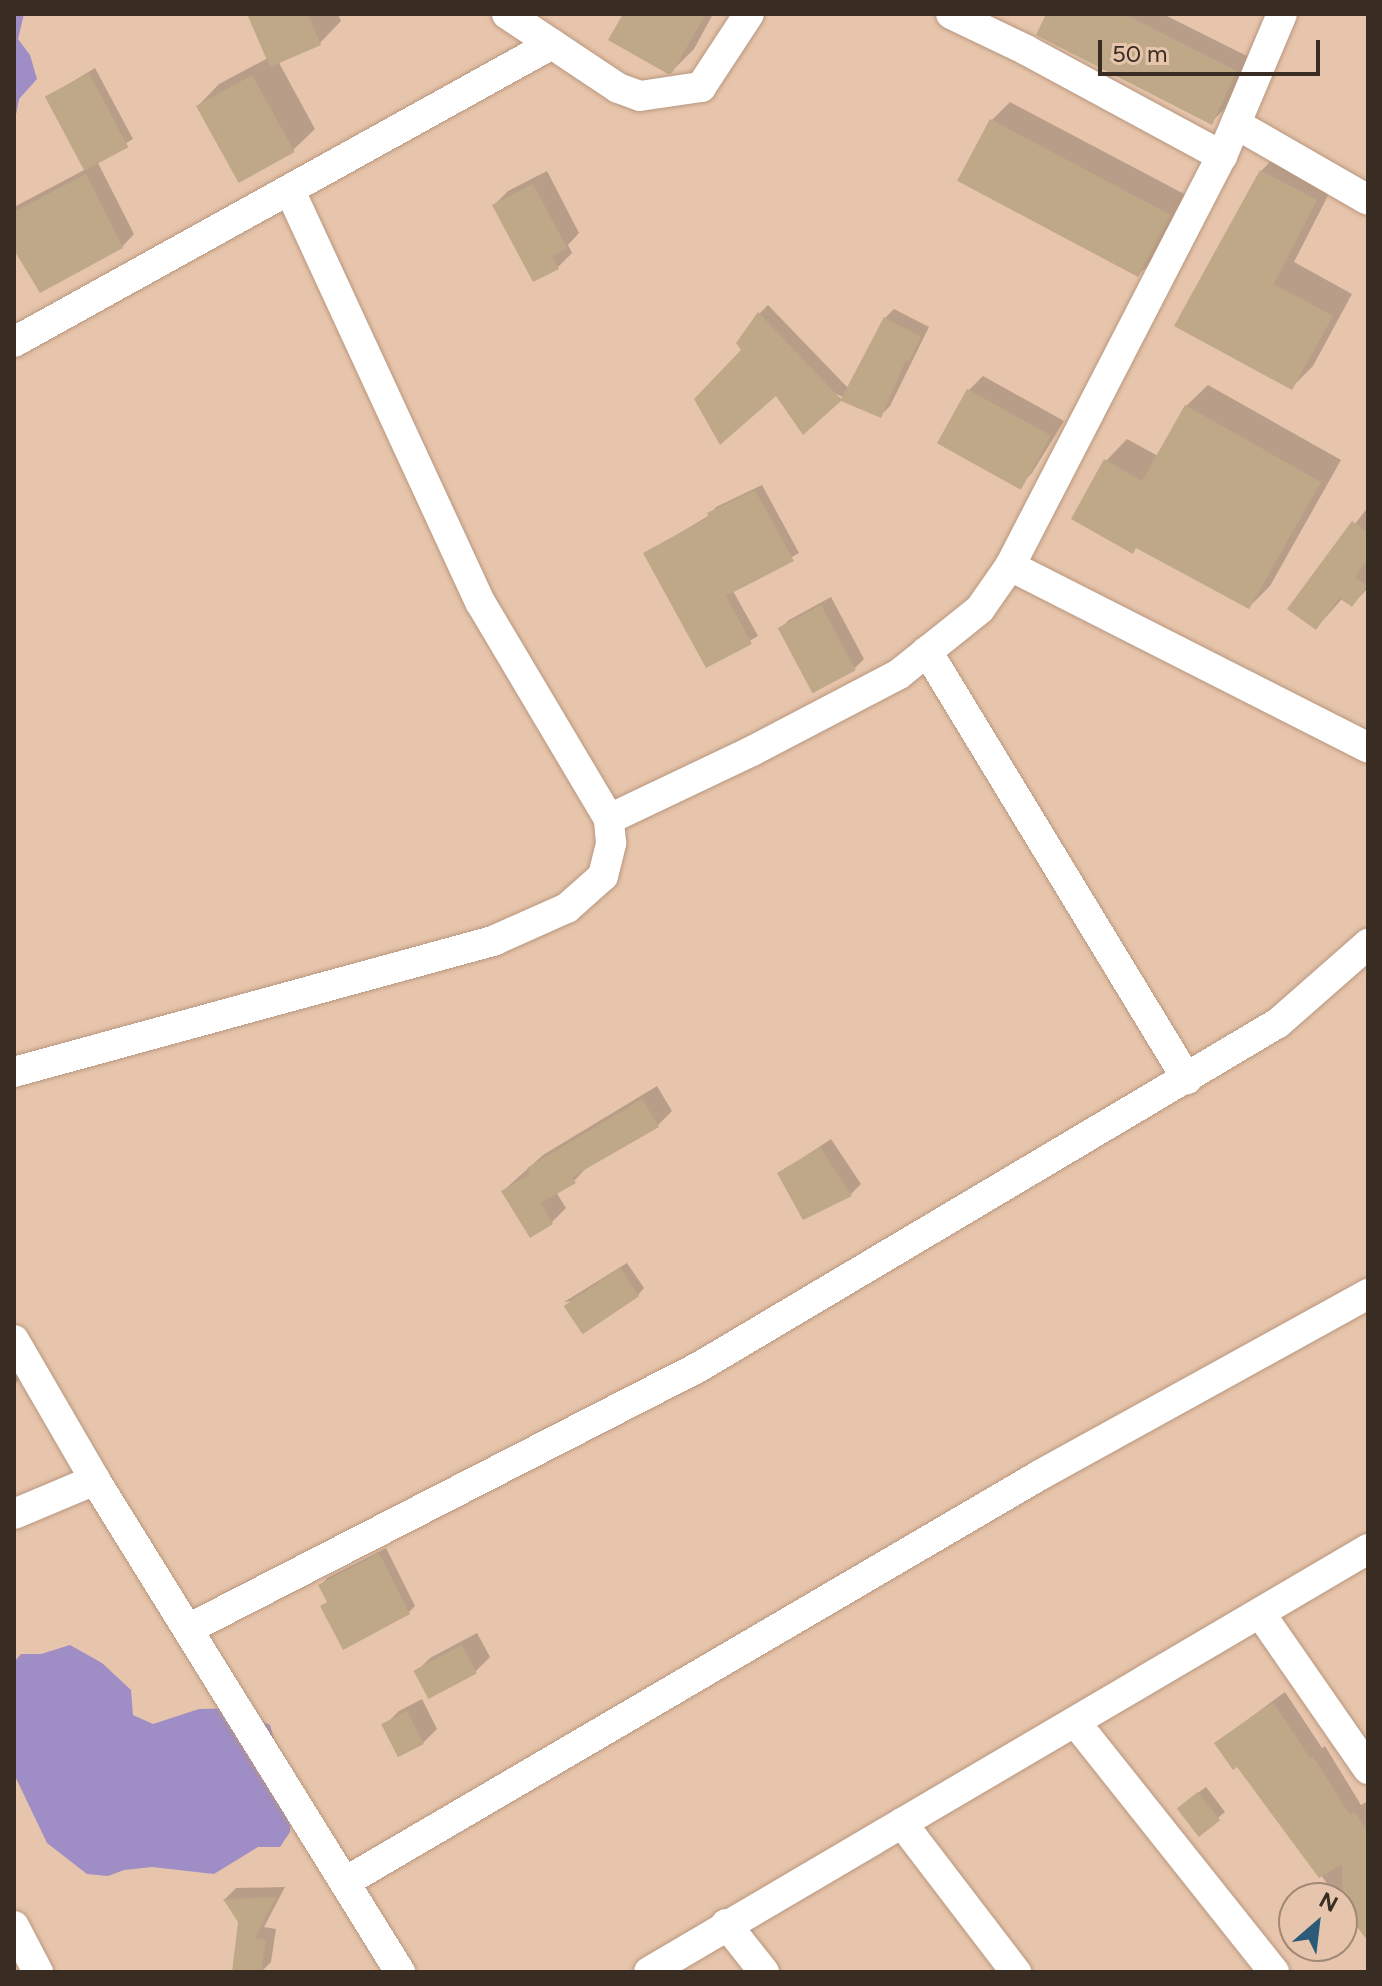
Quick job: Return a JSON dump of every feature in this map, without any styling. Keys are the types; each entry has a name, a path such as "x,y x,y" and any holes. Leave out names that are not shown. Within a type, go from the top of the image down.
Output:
{"street":[{"path":"507,14 618,88 640,96 701,87 749,14"},
{"path":"951,14 1026,50 1222,156"},
{"path":"609,819 899,674 980,609 1010,566 1222,156 1282,14"},
{"path":"14,342 552,44"},
{"path":"1236,124 1368,200"},
{"path":"14,1072 495,940 567,908 603,876 611,843 609,819 480,602 290,191"},
{"path":"1010,566 1368,748"},
{"path":"927,651 1187,1079"},
{"path":"188,1629 699,1367 1278,1023 1368,944"},
{"path":"345,1882 1040,1475 1368,1294"},
{"path":"14,1340 95,1480 400,1972"},
{"path":"14,1514 95,1480"},
{"path":"649,1972 1368,1549"},
{"path":"1260,1613 1368,1769"},
{"path":"1076,1723 1274,1972"},
{"path":"902,1823 1016,1972"},
{"path":"726,1924 764,1972"},
{"path":"14,1926 38,1972"}],"shaded area":[{"path":"14,14 24,14 18,39 30,55 37,79 19,99 14,125"},
{"path":"70,1645 102,1663 131,1690 133,1715 153,1724 199,1709 235,1708 270,1725 292,1805 290,1832 280,1847 258,1847 214,1874 152,1867 124,1870 108,1876 87,1874 47,1843 14,1774 14,1662 21,1654 41,1654"}],"building":[{"path":"247,14 308,14 321,45 270,67"},
{"path":"623,14 706,14 672,73 668,74 608,40"},
{"path":"1046,14 1124,14 1237,71 1212,125 1036,35"},
{"path":"89,73 128,147 84,171 45,96"},
{"path":"252,75 295,152 239,183 196,106"},
{"path":"990,119 1171,215 1138,277 957,181"},
{"path":"1260,170 1317,200 1274,284 1333,316 1292,390 1174,326"},
{"path":"86,174 123,248 40,293 14,250 14,212"},
{"path":"533,184 567,248 552,256 559,269 533,282 492,205"},
{"path":"758,312 841,399 884,317 921,337 909,361 906,360 881,418 841,401 803,435 776,396 720,445 694,399 741,350 736,343"},
{"path":"967,389 1051,436 1021,490 937,443"},
{"path":"1185,405 1321,482 1249,609 1136,548 1133,554 1071,519 1104,459 1142,481"},
{"path":"755,490 794,561 726,596 752,644 706,668 643,553 709,517 707,513"},
{"path":"1352,521 1368,532 1368,559 1355,577 1367,586 1352,607 1339,598 1316,630 1287,609"},
{"path":"821,605 856,670 812,693 778,628"},
{"path":"642,1099 659,1127 572,1177 576,1183 541,1203 553,1224 530,1238 501,1191 530,1174 527,1168"},
{"path":"820,1147 852,1196 803,1220 777,1173"},
{"path":"620,1268 639,1296 583,1334 564,1306"},
{"path":"379,1553 410,1614 343,1650 320,1606 327,1602 318,1585"},
{"path":"462,1645 477,1673 428,1699 413,1671"},
{"path":"1273,1702 1310,1758 1313,1756 1350,1815 1354,1812 1368,1831 1368,1941 1358,1928 1358,1882 1342,1882 1342,1864 1319,1878 1237,1767 1233,1770 1214,1743"},
{"path":"407,1711 424,1744 398,1757 381,1724"},
{"path":"1198,1792 1220,1820 1199,1837 1177,1809"},
{"path":"276,1897 255,1938 266,1940 261,1972 232,1972 238,1922 223,1899"}]}
